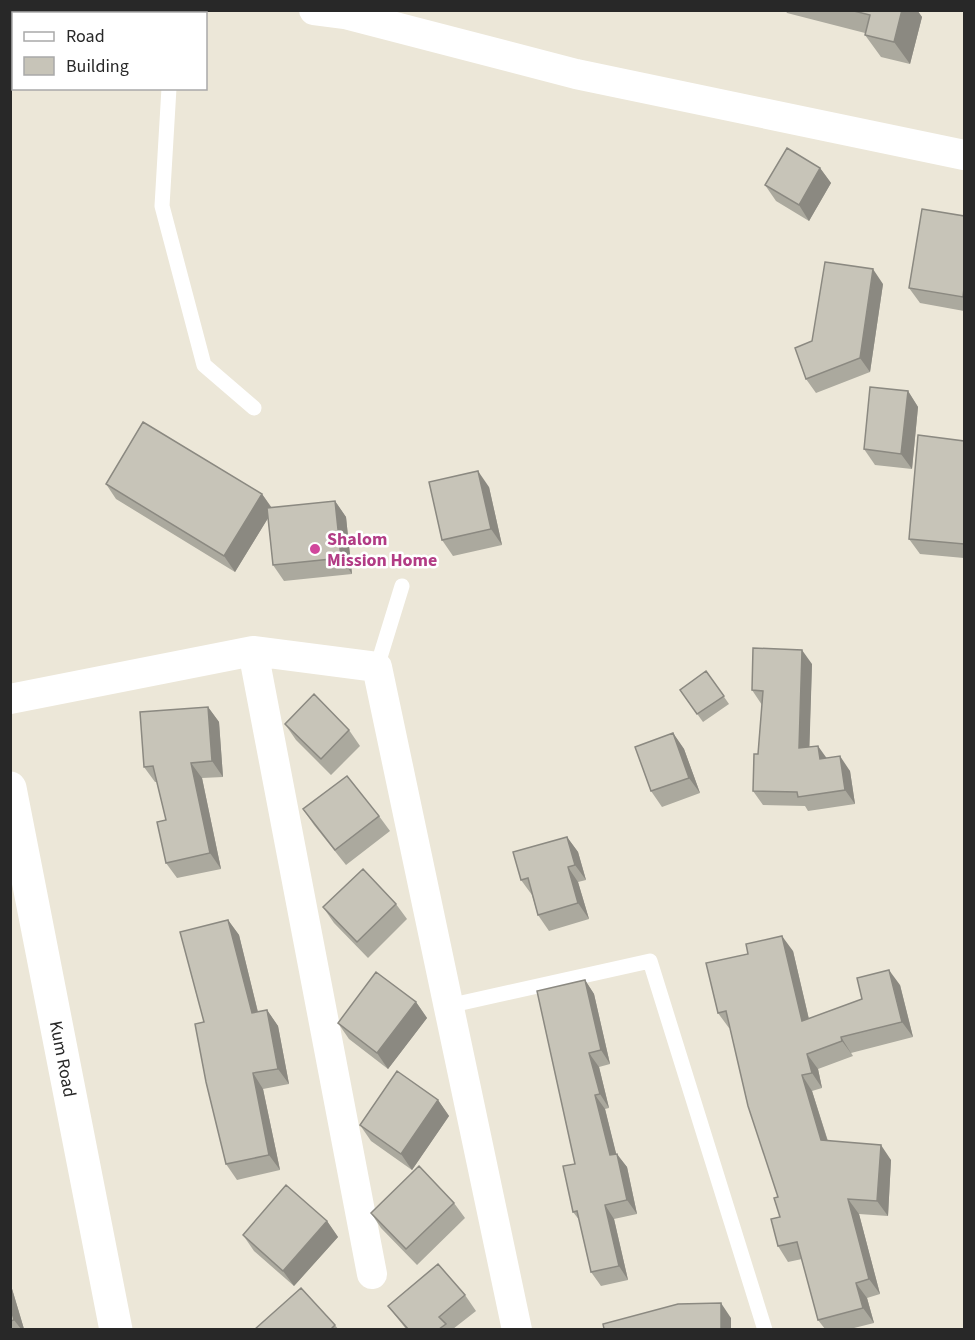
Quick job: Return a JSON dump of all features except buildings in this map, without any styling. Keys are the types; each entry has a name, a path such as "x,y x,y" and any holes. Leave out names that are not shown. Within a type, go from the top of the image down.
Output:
{"street":[{"path":"314,10 345,14 576,74 964,154"},
{"path":"253,651 372,1274"},
{"path":"10,699 253,651 377,667 517,1329"},
{"name":"Kum Road","path":"10,788 15,833 116,1329"}],"lane":[{"path":"169,90 162,206 204,365 254,408"},
{"path":"377,667 402,586"},
{"path":"448,1006 650,961 765,1329"}],"place":[{"name":"Shalom Mission Home","path":"315,549"}]}
